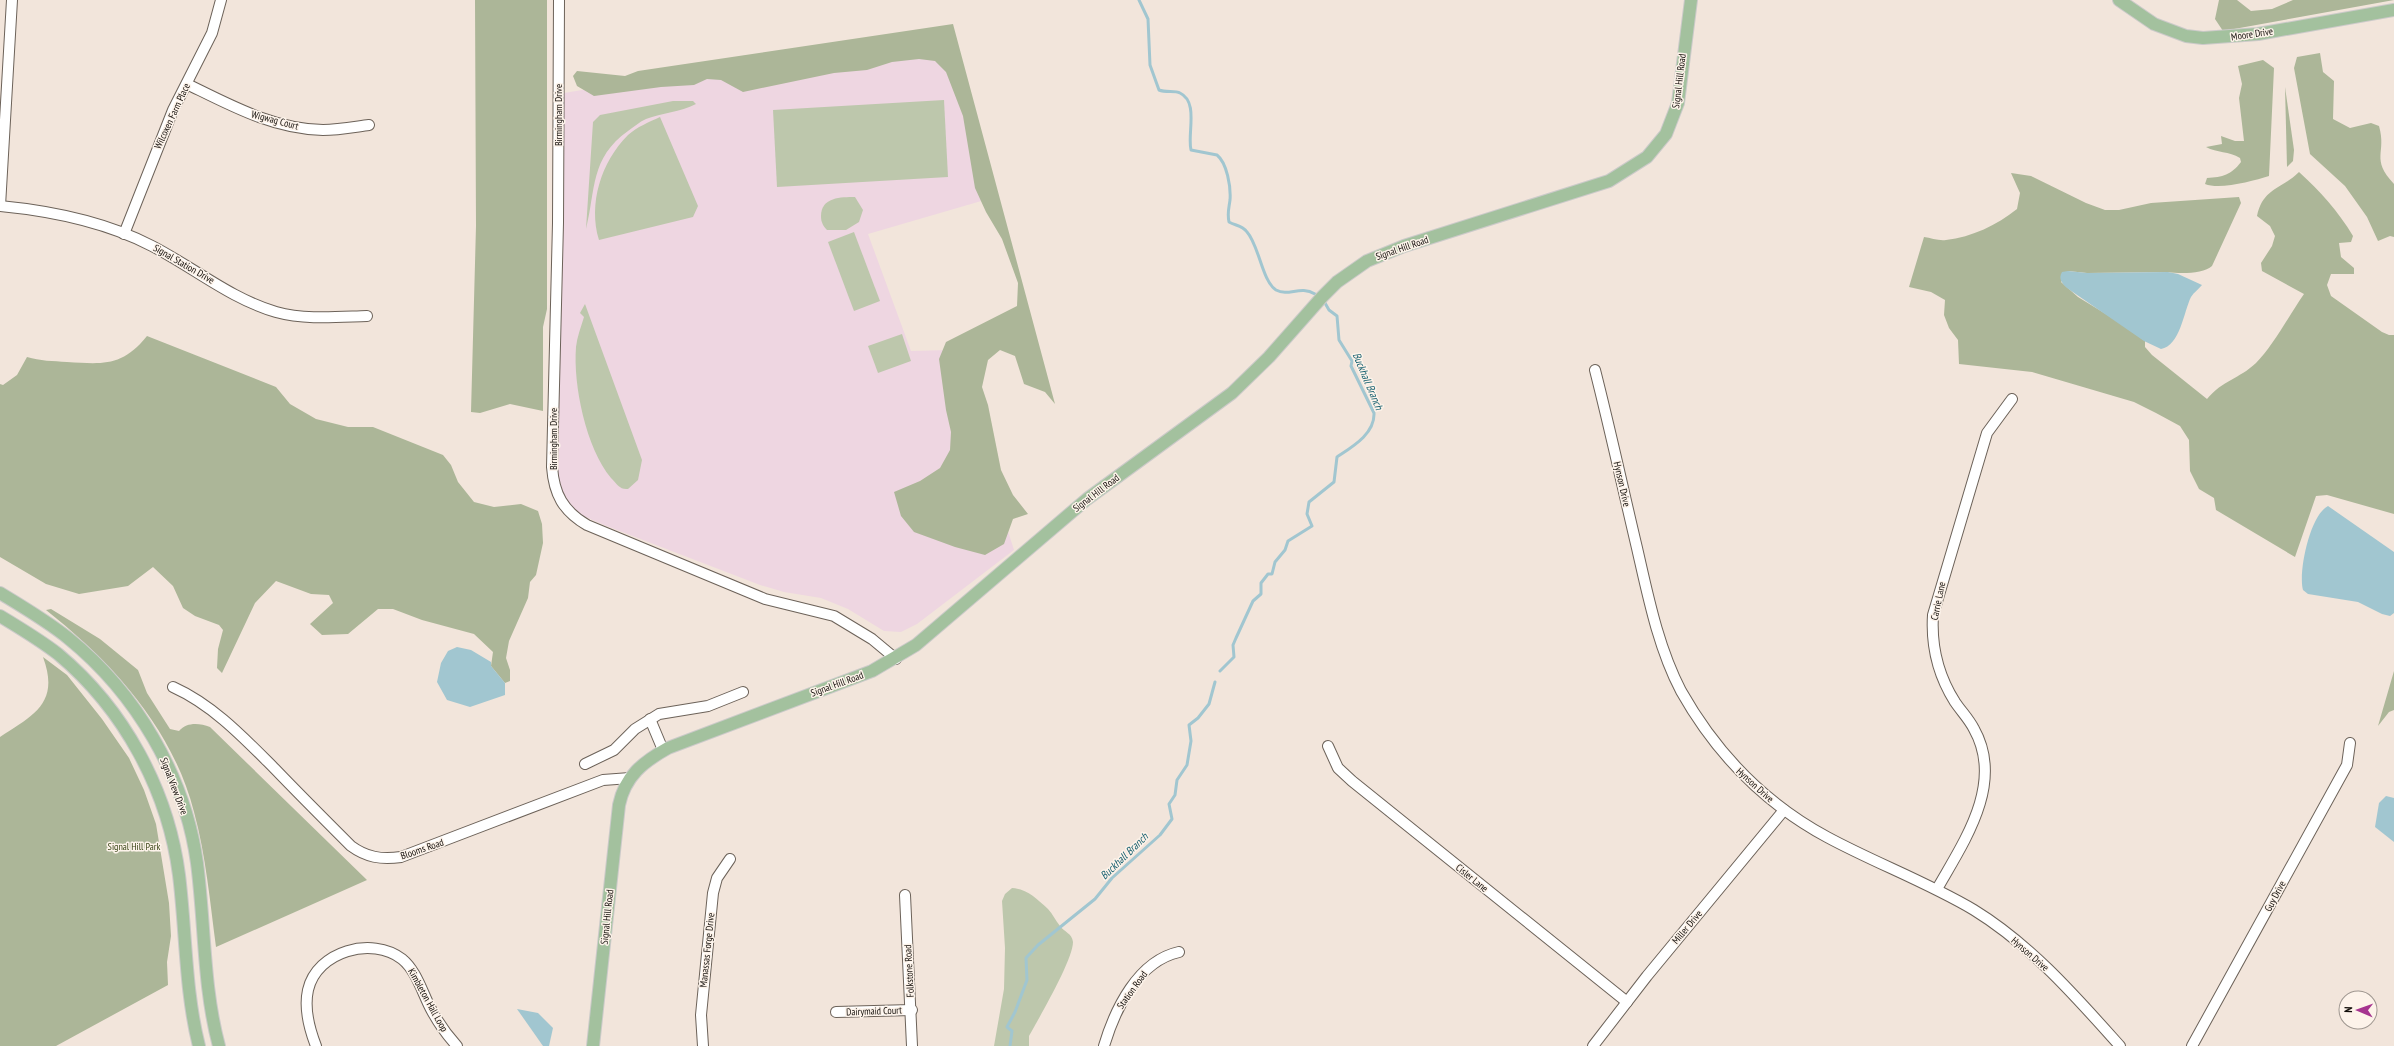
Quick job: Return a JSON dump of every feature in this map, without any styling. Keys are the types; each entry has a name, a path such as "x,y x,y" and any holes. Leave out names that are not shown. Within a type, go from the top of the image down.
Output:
{"main road":[{"name":"Signal Hill Road","path":"593,1046 619,805 623,791 638,767 663,750 872,671 896,659 933,633 1050,528 1087,499 1232,393 1269,357 1322,297 1351,271 1386,252 1609,181 1647,157 1666,134 1678,103 1690,0"},
{"name":"Moore Drive","path":"2119,0 2142,16 2164,28 2186,36 2203,38 2258,34 2394,10"},
{"name":"Signal View Drive","path":"0,593 44,620 86,654 131,705 162,755 183,805 195,855 212,1010 219,1046"},
{"name":"Signal View Drive","path":"0,616 58,654 86,681 116,715 146,766 161,800 174,844 179,874 192,1008 199,1046"}],"street":[{"path":"0,206 12,0"},
{"name":"Wilcoxen Farm Place","path":"124,234 161,138 212,33 221,0"},
{"name":"Birmingham Drive","path":"559,0 558,223 552,467 553,480 562,504 587,525 765,599 834,616 866,635 896,659"},
{"name":"Wigwag Court","path":"187,84 249,114 280,124 323,130 369,124"},
{"name":"Signal Station Drive","path":"0,206 64,216 124,234 151,245 258,306 296,316 366,316"},
{"name":"Hynson Drive","path":"1595,370 1649,602 1675,678 1696,716 1726,758 1762,794 1828,838 1936,889 1975,911 2024,947 2072,992 2120,1046"},
{"name":"Carrie Lane","path":"1936,889 1970,831 1982,797 1984,768 1983,753 1975,729 1956,703 1938,666 1934,648 1933,615 1987,433 2012,400"},
{"name":"Blooms Road","path":"173,687 191,695 209,708 254,748 351,846 368,856 378,859 401,857 603,780 630,778"},
{"path":"585,764 614,750 635,729 650,719 665,712 708,706 743,692"},
{"path":"650,719 663,750"},
{"name":"Guy Drive","path":"2192,1046 2347,765 2350,743"},
{"name":"Cisler Lane","path":"1328,746 1338,768 1352,781 1627,1002"},
{"name":"Miller Drive","path":"1593,1046 1627,1002 1784,810"},
{"name":"Manassas Forge Drive","path":"703,1046 701,1015 713,894 717,878 730,859"},
{"name":"Folkstone Road","path":"905,895 912,1010 912,1046"},
{"name":"Kimbleton Hall Loop","path":"316,1046 308,1017 308,989 312,979 318,970 338,955 367,947 392,953 409,966 432,1011 457,1046"},
{"name":"Station Road","path":"1104,1046 1117,1010 1137,981 1158,960 1179,952"},
{"name":"Dairymaid Court","path":"836,1012 912,1010"}],"shaded area":[{"path":"947,30 995,197 868,234 911,351 950,350 1014,550 917,624 901,632 884,631 848,609 821,598 784,592 760,585 604,525 583,516 571,508 563,497 558,481 564,93"}],"green space":[{"path":"475,0 547,0 547,309 543,327 543,411 510,404 480,413 471,412 476,226"},
{"path":"2219,0 2237,0 2251,11 2272,9 2293,0 2394,0 2223,31 2215,19"},
{"path":"953,24 1055,404 1045,392 1024,384 1015,356 1000,350 988,360 982,387 988,405 1001,470 1013,495 1028,514 1013,519 1004,544 985,555 955,547 914,532 901,516 894,492 920,481 940,468 950,450 951,432 946,410 939,359 946,342 1017,306 1018,283 1002,239 986,212 975,188 963,116 946,72 935,61 919,59 892,62 867,70 834,73 743,92 721,80 707,79 694,85 661,87 594,96 577,86 573,76 577,71 625,76 638,71"},
{"path":"2320,53 2323,72 2334,81 2333,119 2350,128 2371,123 2379,126 2381,135 2381,162 2387,175 2394,184 2394,237 2390,236 2378,241 2367,217 2345,186 2310,154 2294,68 2297,57"},
{"path":"2263,60 2274,68 2269,176 2228,185 2211,186 2205,184 2207,178 2218,177 2230,173 2241,162 2240,158 2236,156 2206,147 2222,144 2221,136 2235,141 2244,141 2239,98 2242,84 2238,66"},
{"path":"2285,87 2294,150 2293,161 2287,167"},
{"path":"944,100 948,177 777,187 773,110"},
{"path":"673,101 693,101 696,104 684,109 643,120 616,141 607,152 596,175 586,229 593,122 600,115"},
{"path":"660,117 698,206 693,217 599,240 595,212 596,198 604,171 619,146 628,135 639,127"},
{"path":"2299,172 2328,202 2353,236 2351,242 2339,243 2341,257 2354,268 2354,274 2331,274 2327,285 2331,296 2382,332 2389,335 2394,335 2394,514 2327,495 2316,496 2295,557 2216,510 2214,498 2199,489 2190,471 2189,440 2180,426 2134,402 2032,372 1959,364 1958,340 1949,328 1944,315 1945,300 1931,292 1909,287 1924,237 1943,240 1975,233 1993,225 2017,209 2020,193 2011,173 2031,176 2086,203 2105,210 2119,210 2151,203 2239,197 2241,203 2212,266 2208,269 2185,273 2087,273 2068,271 2061,282 2078,297 2114,319 2145,341 2145,347 2152,355 2207,399 2225,383 2243,373 2256,363 2275,339 2304,294 2262,271 2261,263 2272,246 2275,236 2270,226 2257,216 2260,207 2268,194 2293,178"},
{"path":"855,197 863,210 859,222 846,230 827,230 822,224 821,218 824,205 833,199"},
{"path":"854,232 880,301 854,311 828,242"},
{"path":"585,304 642,460 638,480 628,489 623,489 619,486 602,465 588,433 583,416 577,379 576,347 584,317 580,313"},
{"path":"902,334 911,361 878,373 868,346"},
{"path":"147,336 276,387 290,404 316,419 348,427 373,427 443,455 451,465 458,482 474,502 494,507 521,504 538,511 542,524 543,543 536,575 530,582 528,598 509,641 506,658 510,670 510,681 505,683 491,666 493,652 474,634 422,620 393,609 378,609 348,634 322,635 310,624 333,603 329,595 311,594 276,581 255,603 222,673 217,668 218,649 223,630 219,625 195,616 183,608 173,586 153,567 128,586 79,594 46,584 0,557 0,384 3,385 17,375 27,357 47,361 102,363 120,358 129,353"},
{"path":"51,609 100,639 138,670 147,693 170,729 179,731 186,726 193,724 210,727 367,880 216,947 202,845 194,812 184,782 171,753 155,725 137,699 94,652 46,610"},
{"name":"Signal Hill Park","path":"43,657 67,675 102,719 129,758 144,790 156,824 169,903 171,936 167,962 168,985 56,1046 0,1046 0,737 33,714 41,706 46,697 48,686 47,673"},
{"path":"2394,671 2394,710 2389,712 2378,726"},
{"path":"1012,888 1027,892 1039,901 1050,911 1058,924 1070,935 1073,942 1068,962 1062,975 1029,1036 1029,1046 994,1046 1004,989 1005,948 1002,901 1005,894"}],"water":[{"path":"2068,271 2087,273 2168,272 2178,274 2202,285 2191,297 2173,342 2161,349 2144,341 2067,288 2062,283 2060,277 2062,272"},
{"path":"2328,506 2394,552 2394,613 2390,616 2382,614 2358,602 2308,594 2303,590 2302,571 2307,545 2316,520 2322,511"},
{"path":"457,647 471,650 491,662 491,666 505,683 505,695 470,707 447,700 437,682 441,663 448,651"},
{"path":"2386,796 2394,798 2394,842 2375,827 2379,803"},
{"path":"517,1009 538,1013 553,1028 549,1046 543,1046"}],"waterway":[{"name":"Buckhall Branch","path":"1139,0 1148,19 1150,65 1159,90 1178,92 1186,97 1191,111 1191,150 1217,155 1226,169 1230,189 1228,213 1229,222 1243,228 1247,232 1255,245 1267,279 1276,290 1281,292 1304,291 1315,294"},
{"name":"Buckhall Branch","path":"1220,671 1234,657 1233,645 1253,601 1261,594 1261,583 1268,574 1272,574 1275,562 1285,550 1288,541 1312,526 1307,514 1309,502 1334,482 1337,457 1362,439 1367,434 1373,421 1374,413 1351,366 1352,361 1339,340 1337,316 1329,310 1325,303"},
{"name":"Buckhall Branch","path":"1010,1046 1012,1031 1007,1027 1015,1012 1027,980 1026,958 1038,945 1095,899 1112,878 1160,835 1172,819 1169,804 1175,795 1177,780 1187,765 1191,741 1189,725 1198,718 1209,704 1215,682"}]}
